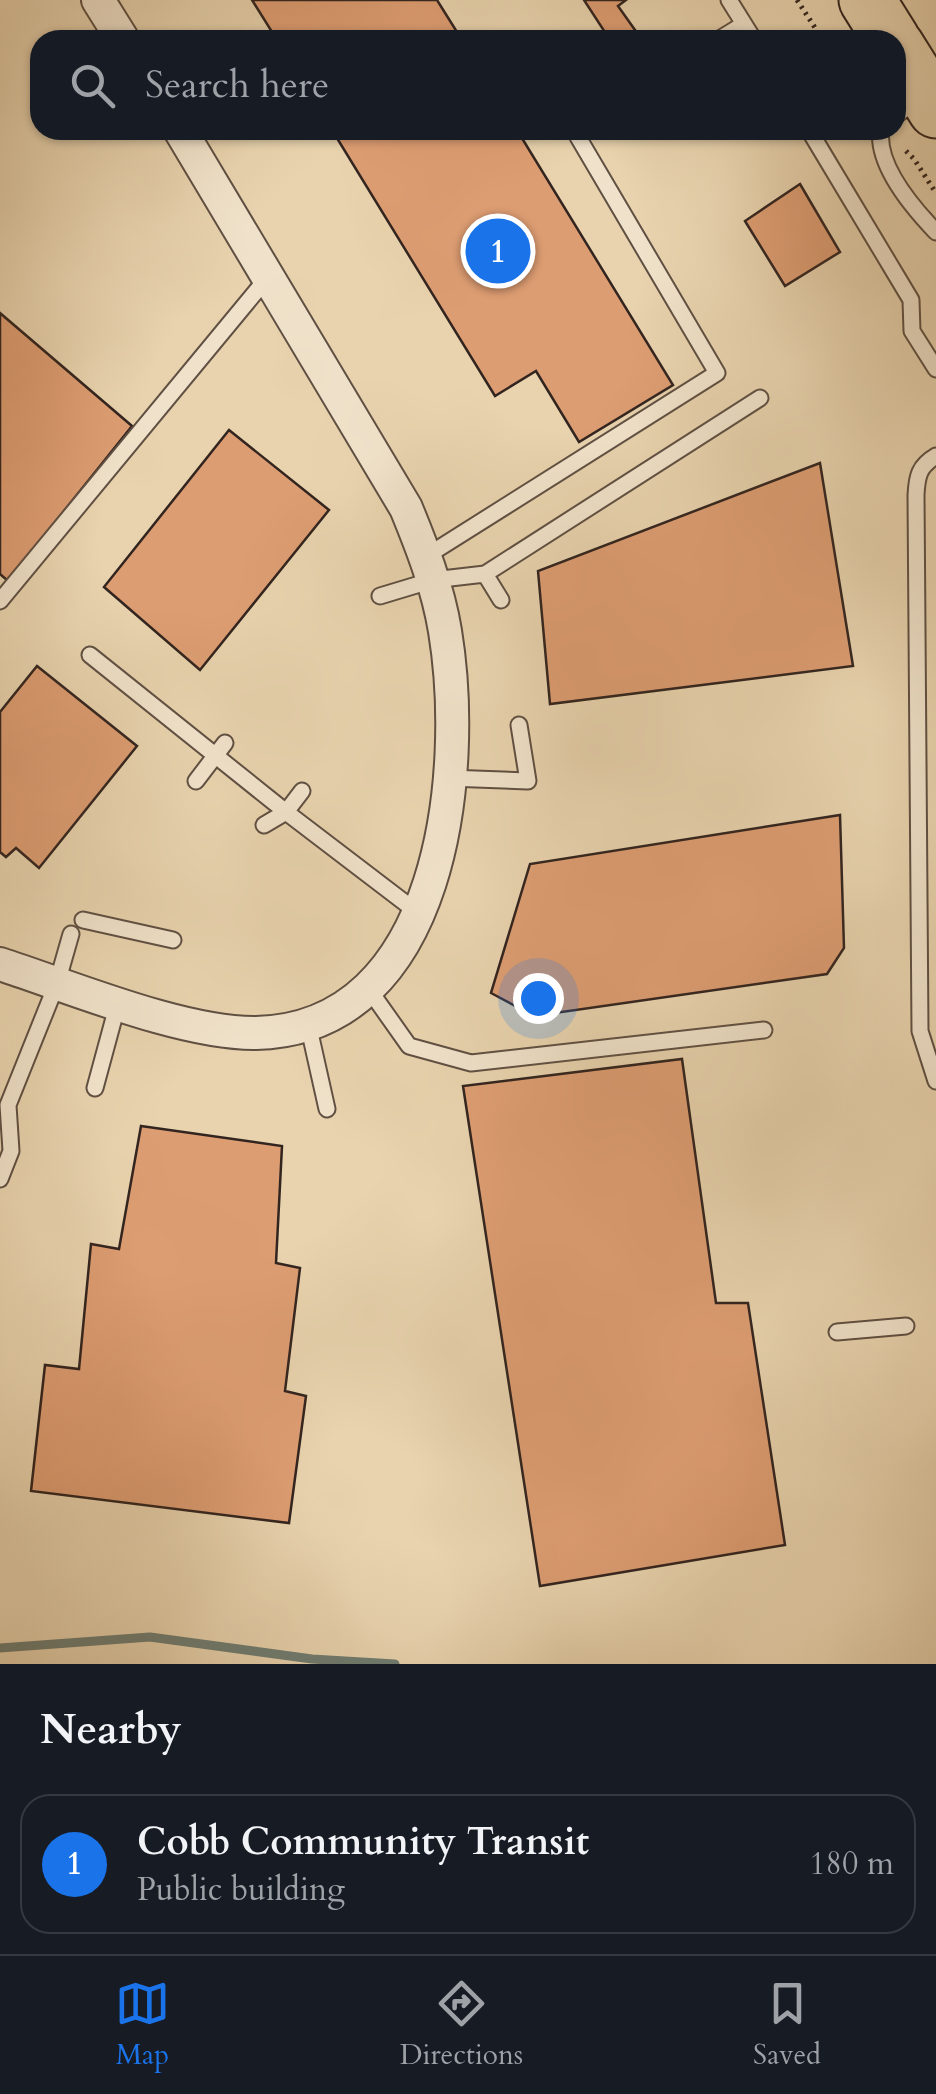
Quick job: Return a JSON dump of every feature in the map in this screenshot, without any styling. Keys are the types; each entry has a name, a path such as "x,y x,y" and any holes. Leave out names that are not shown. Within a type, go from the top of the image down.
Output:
{"highway":[{"path":"867,0 886,30"},
{"path":"906,67 924,102"}],"street":[{"path":"98,0 117,30"},
{"path":"0,964 118,1003 226,1032 258,1033 308,1024 354,1002 396,956 419,913 434,871 452,725 445,629 429,568 406,508 186,140"}],"lane":[{"path":"729,0 748,30"},
{"path":"734,30 744,24"},
{"path":"380,596 429,568 717,372 580,140"},
{"path":"815,140 910,300 912,331 936,369"},
{"path":"879,140 887,165 936,232"},
{"path":"0,601 268,277"},
{"path":"429,568 485,574 760,398"},
{"path":"936,456 917,475 916,495 920,1031 936,1081"},
{"path":"485,574 501,600"},
{"path":"90,655 220,749 286,812 419,913"},
{"path":"448,778 528,781 519,726"},
{"path":"196,780 220,749"},
{"path":"264,825 286,812 302,791"},
{"path":"83,920 174,940"},
{"path":"0,1180 10,1150 4,1103 58,983 71,934"},
{"path":"368,988 409,1046 471,1063 764,1030"},
{"path":"96,1088 118,1003"},
{"path":"308,1024 327,1109"},
{"path":"837,1332 906,1326"}],"path":[{"path":"797,0 816,30"}],"building":[{"path":"252,0 437,0 456,30 271,30"},
{"path":"584,0 626,0 618,6 635,30 604,30"},
{"path":"338,140 523,140 673,385 579,442 536,371 495,396"},
{"path":"800,184 840,252 785,286 745,221"},
{"path":"0,313 132,426 8,581 0,574"},
{"path":"229,430 329,510 200,670 104,587"},
{"path":"820,463 853,666 550,704 538,571"},
{"path":"37,666 137,746 39,868 16,848 6,857 0,852 0,712"},
{"path":"840,815 844,948 827,974 534,1016 491,993 530,864"},
{"path":"682,1059 716,1303 748,1303 785,1545 540,1586 463,1086"},
{"path":"141,1126 282,1146 276,1263 300,1268 285,1391 306,1396 289,1523 31,1491 45,1365 79,1369 91,1244 119,1249"}],"waterway":[{"path":"0,1648 150,1637 312,1659 395,1664"}],"place":[{"name":"Cobb Community Transit","path":"498,251"}]}
